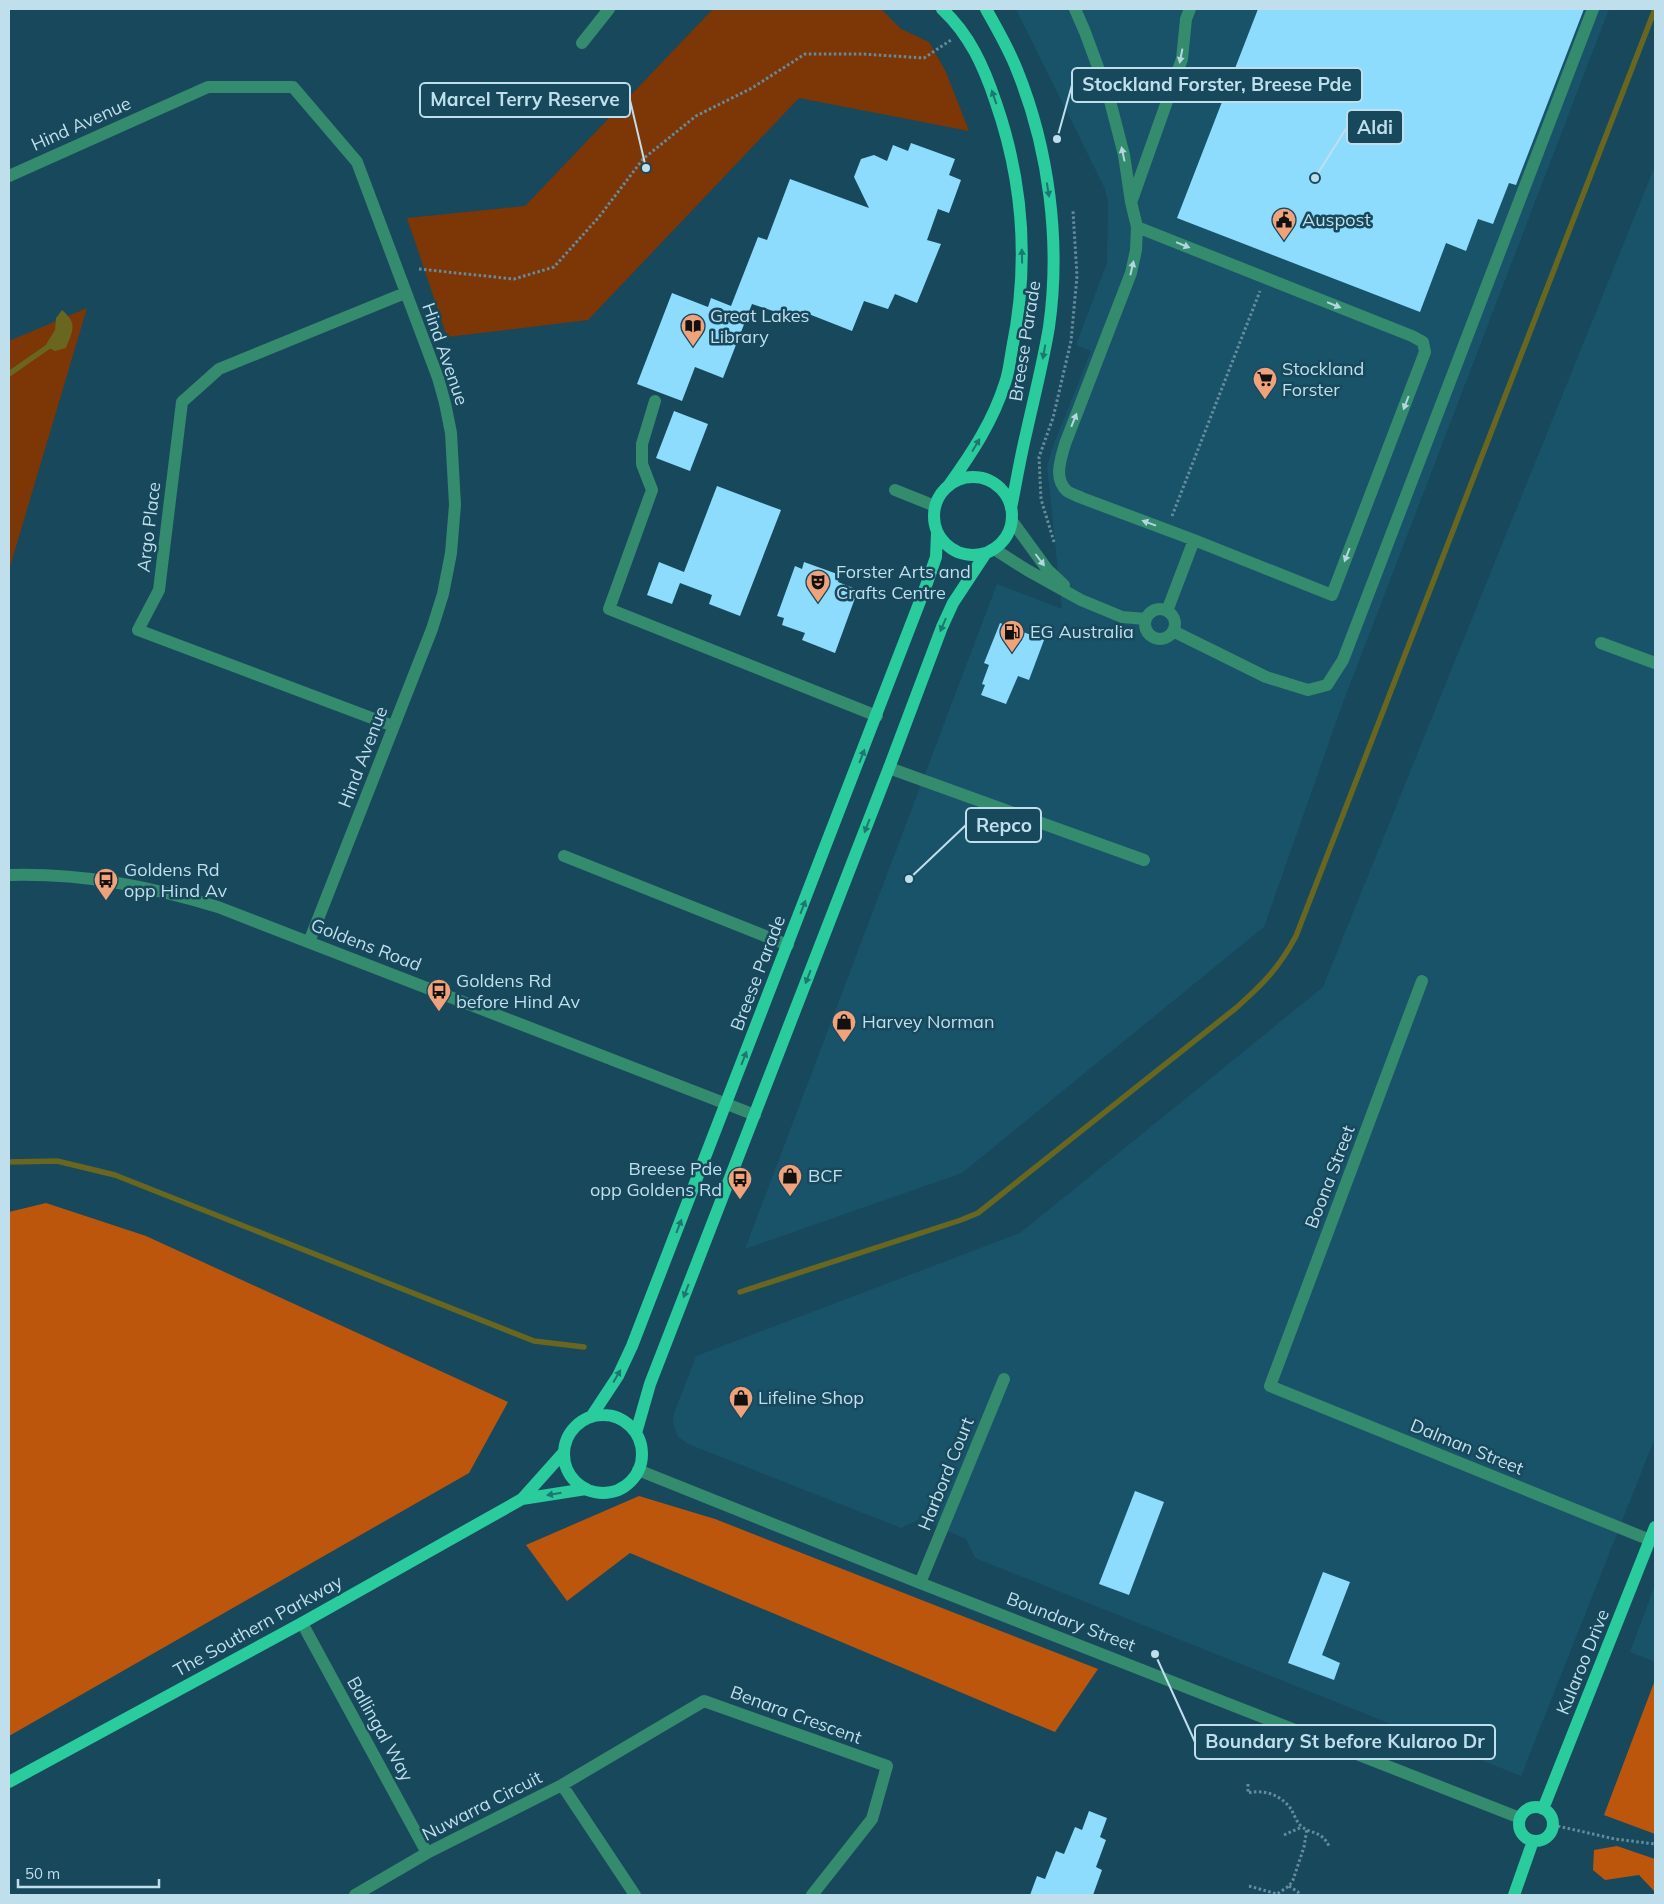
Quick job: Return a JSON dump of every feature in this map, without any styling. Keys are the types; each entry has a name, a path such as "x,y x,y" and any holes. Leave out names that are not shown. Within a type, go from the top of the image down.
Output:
{"main road":[{"name":"Breese Parade","path":"942,9 964,32 986,74 1002,121 1013,163 1021,216 1022,267 1018,320 1006,381 989,424 967,461 949,485"},
{"name":"Breese Parade","path":"986,9 1017,69 1034,116 1044,164 1051,213 1053,270 1049,325 1038,389 1026,434 1012,514"},
{"path":"974,477 998,486 1006,496 1012,514 1009,532 1003,542 990,551 975,556 958,552 944,543 937,533 934,524 935,506 940,494 949,485 961,479 974,477"},
{"name":"Breese Parade","path":"591,1417 618,1376 632,1346 877,716 936,556 937,533"},
{"path":"636,1433 650,1384 942,627 953,603 990,551"},
{"path":"604,1414 617,1417 628,1423 636,1433 642,1452 638,1470 622,1488 610,1492 586,1489 570,1474 565,1463 564,1452 569,1434 582,1420 591,1417 604,1414"},
{"name":"The Southern Parkway","path":"9,1782 302,1623 522,1499 564,1452"},
{"name":"The Southern Parkway","path":"522,1499 586,1489"},
{"name":"Kularoo Drive","path":"1543,1809 1655,1527"},
{"path":"1532,1807 1543,1809 1550,1816 1553,1825 1548,1836 1544,1839 1533,1841 1524,1837 1521,1833 1520,1818 1523,1813 1532,1807"},
{"path":"1514,1895 1533,1841"}],"street":[{"path":"582,43 609,9"},
{"path":"1075,9 1109,97 1124,155 1137,227 1136,250 1131,273 1065,444 1058,471 1062,482 1068,491 1332,595 1425,352 1424,342 1137,227"},
{"path":"1131,202 1182,59 1186,19 1190,9"},
{"path":"1173,632 1266,677 1308,690 1326,685 1343,660 1593,9"},
{"name":"Hind Avenue","path":"9,176 208,87 293,87 357,162 438,378 451,433 455,505 451,553 443,594 432,629 309,942"},
{"name":"Argo Place","path":"393,726 138,630 159,590 182,402 219,369 405,294"},
{"path":"656,402 642,444 642,464 652,490 609,609 877,716"},
{"path":"895,490 935,506"},
{"path":"1012,514 1047,569 1080,600"},
{"path":"1167,611 1194,540"},
{"path":"990,551 1080,600 1122,617 1146,619"},
{"path":"1157,610 1167,611 1175,622 1173,632 1162,639 1152,636 1146,629 1146,619 1152,612 1157,610"},
{"path":"1601,642 1655,663"},
{"path":"889,768 1144,860"},
{"path":"564,856 788,945"},
{"name":"Goldens Road","path":"9,875 45,874 113,881 166,892 218,907 754,1115"},
{"name":"Boona Street","path":"1270,1386 1422,981"},
{"name":"Harbord Court","path":"920,1583 1004,1379"},
{"name":"Dalman Street","path":"1270,1386 1650,1540"},
{"name":"Boundary Street","path":"638,1470 920,1583 1520,1818"},
{"name":"Ballingal Way","path":"302,1623 427,1853"},
{"name":"Benara Crescent","path":"562,1785 704,1701 887,1766 872,1819 812,1895"},
{"name":"Nuwarra Circuit","path":"355,1895 427,1853 562,1785 635,1895"}],"path":[{"path":"420,269 514,279 554,267 599,217 643,159 696,116 752,88 805,54 862,54 924,58 964,32"},
{"path":"1054,542 1041,499 1039,457 1053,418 1071,341 1077,276 1073,211"},
{"path":"1171,519 1261,288"},
{"path":"1248,1784 1248,1792 1266,1792 1279,1798 1291,1810 1302,1826 1325,1838 1329,1846"},
{"path":"1553,1825 1615,1839 1655,1844"},
{"path":"1284,1835 1302,1826"},
{"path":"1249,1886 1277,1895 1289,1886 1302,1856 1307,1828"},
{"path":"1289,1886 1294,1888 1300,1895"}],"shaded area":[{"path":"713,9 881,9 901,29 929,42 946,72 969,131 799,98 588,320 447,337 407,218 525,206"},
{"path":"1016,9 1609,9 1341,708 1264,927 962,1173 745,1249 997,584 1062,609 1047,466 1091,351 1076,345 1107,263 1108,202 1105,189"},
{"path":"1655,166 1655,1438 1521,1776 975,1558 966,1539 920,1519 901,1528 688,1444 678,1437 673,1424 674,1413 696,1356 1020,1233 1323,987"},
{"path":"87,308 9,570 9,341"},
{"path":"62,310 70,319 73,328 66,348 55,351 45,346 55,330 56,318"},
{"path":"46,1203 146,1236 508,1402 469,1473 9,1736 9,1212"},
{"path":"639,1496 715,1519 1098,1669 1055,1732 630,1553 567,1601 526,1545"},
{"path":"1655,1585 1655,1662 1630,1652"},
{"path":"1655,1680 1655,1834 1604,1815"},
{"path":"1617,1846 1655,1859 1655,1892 1639,1875 1605,1880 1593,1870 1594,1850"}],"building":[{"path":"1258,9 1584,9 1516,185 1509,183 1493,224 1478,219 1466,251 1446,243 1420,312 1177,218"},
{"path":"911,143 955,159 949,175 961,180 949,213 938,209 927,240 941,244 917,303 895,294 888,309 864,301 852,331 801,311 797,319 752,304 723,378 695,367 682,401 637,384 672,293 708,307 711,298 731,306 758,237 767,240 790,179 869,208 854,177 861,159 874,155 887,161 893,145 908,151"},
{"path":"674,411 708,424 690,471 656,458"},
{"path":"717,486 781,510 740,616 709,604 712,595 680,583 672,604 647,595 659,562 684,572"},
{"name":"Forster Arts and Crafts Centre","path":"804,562 840,575 838,582 858,590 835,653 802,640 805,633 782,625 784,618 777,616 795,566 802,569"},
{"path":"1000,623 1044,640 1029,680 1018,676 1006,704 981,695 985,685 982,684 989,665 984,663"},
{"path":"1135,1491 1164,1502 1129,1595 1099,1584"},
{"path":"1323,1572 1350,1582 1322,1655 1340,1663 1334,1680 1288,1663"},
{"path":"1089,1811 1107,1818 1100,1837 1106,1840 1096,1867 1102,1870 1093,1895 1030,1895 1037,1876 1045,1879 1056,1851 1064,1854 1075,1827 1082,1830"}],"waterway":[{"path":"740,1292 978,1213 1236,1008 1277,967 1296,936 1655,9"},
{"path":"9,374 52,344"},
{"path":"9,1162 57,1161 115,1175 534,1341 584,1347"}],"place":[{"name":"Stockland Forster, Breese Pde","path":"1057,139"},
{"name":"Marcel Terry Reserve","path":"646,168"},
{"name":"Aldi","path":"1315,178"},
{"name":"Auspost","path":"1284,241"},
{"name":"Great Lakes Library","path":"693,347"},
{"name":"Stockland Forster","path":"1265,400"},
{"name":"Forster Arts and Crafts Centre","path":"818,603"},
{"name":"EG Australia","path":"1012,653"},
{"name":"Repco","path":"909,879"},
{"name":"Goldens Rd opp Hind Av","path":"106,901"},
{"name":"Goldens Rd before Hind Av","path":"439,1012"},
{"name":"Harvey Norman","path":"844,1043"},
{"name":"BCF","path":"790,1197"},
{"name":"Breese Pde opp Goldens Rd","path":"740,1200"},
{"name":"Lifeline Shop","path":"741,1419"},
{"name":"Boundary St before Kularoo Dr","path":"1155,1654"}]}
